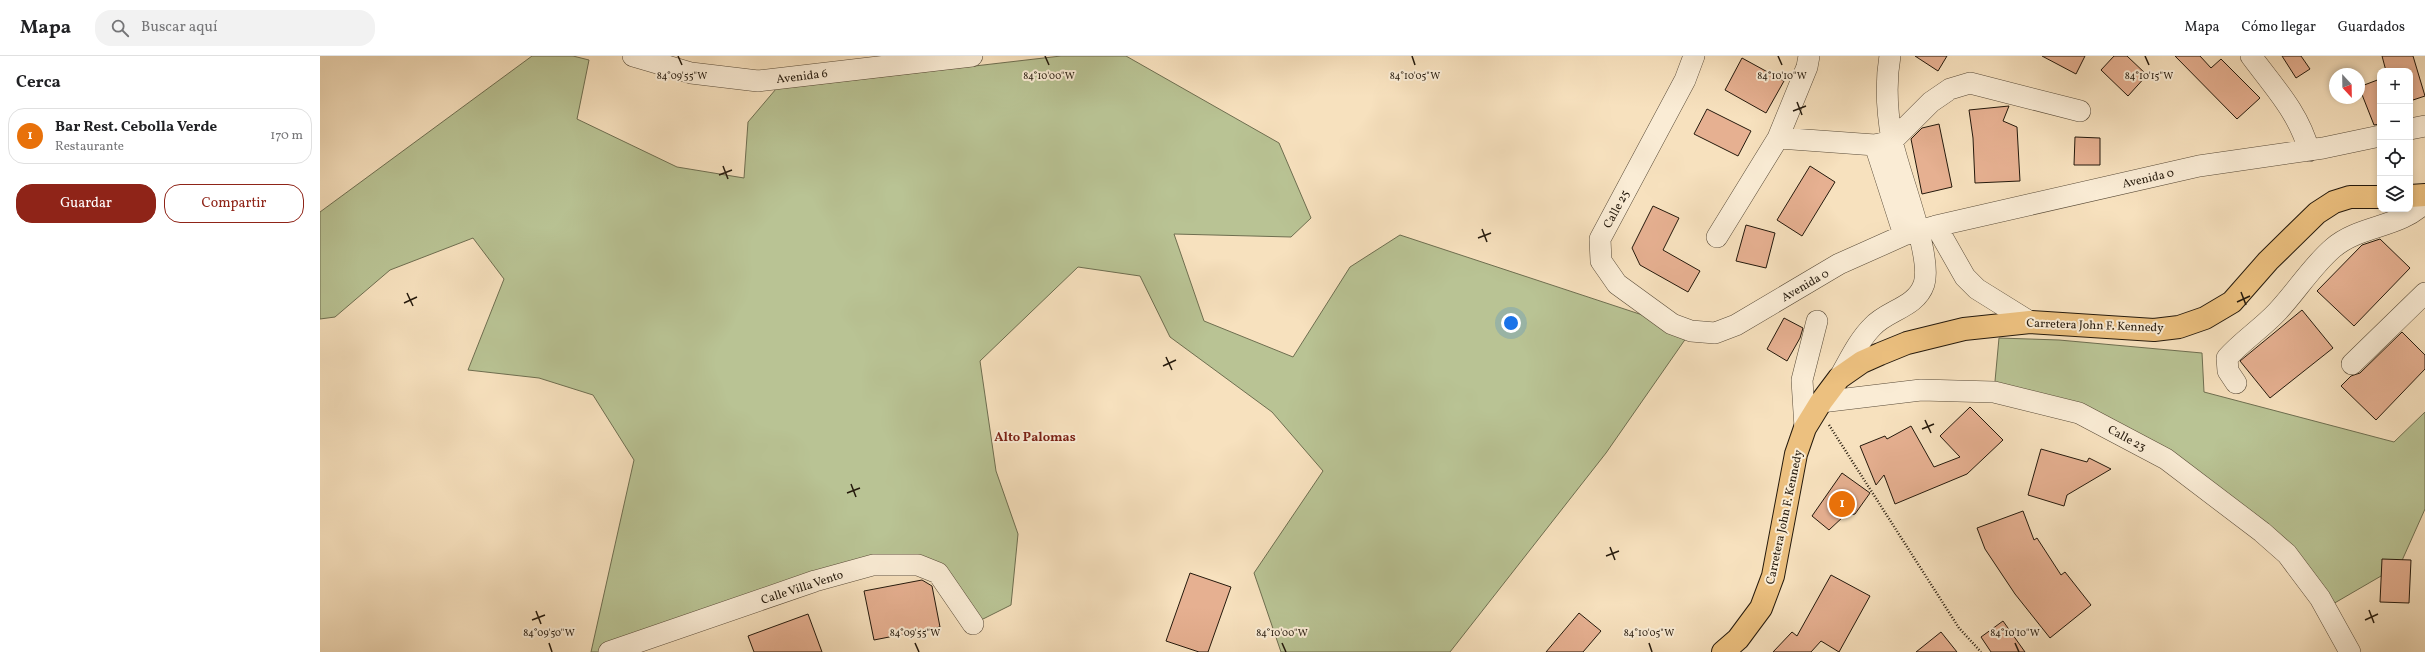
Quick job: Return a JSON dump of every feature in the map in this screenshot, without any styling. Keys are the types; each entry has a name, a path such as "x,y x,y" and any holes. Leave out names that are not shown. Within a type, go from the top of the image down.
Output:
{"main road":[{"path":"2413,196 2425,195"},
{"name":"Carretera John F. Kennedy","path":"1723,652 1738,639 1760,608 1773,576 1792,469 1805,428 1819,405 1839,378 1862,362 1907,343 1964,329 2030,322 2154,330 2179,327 2205,318 2232,302 2268,260 2317,213 2334,202 2350,198 2377,196"}],"street":[{"name":"Avenida 6","path":"633,56 691,74 758,81 972,56"},
{"name":"Calle 25","path":"1691,331 1672,324 1617,284 1601,261 1600,239 1685,80 1694,56"},
{"path":"1717,237 1778,138 1807,67 1809,56"},
{"path":"1839,378 1872,326 1918,295 1924,283 1926,270 1920,231 1883,143 1886,103 1886,75 1890,56"},
{"path":"2251,56 2295,114 2303,130 2309,150"},
{"path":"1778,138 1883,143 1931,102 1950,89 1970,83 2080,111"},
{"path":"2413,128 2425,126"},
{"name":"Avenida 0","path":"1691,331 1715,333 1736,325 1839,264 1920,231 2199,166 2309,150 2377,137"},
{"path":"2236,383 2228,371 2228,358 2238,346 2276,313 2333,247 2366,229 2404,217 2425,202"},
{"path":"1920,231 1955,260 1969,281 1977,289 2030,322"},
{"path":"2352,364 2425,293"},
{"path":"1805,428 1802,380 1817,321"},
{"name":"Calle 23","path":"1819,405 1921,390 1994,392 2079,413 2166,458 2287,554 2320,598 2350,652"},
{"name":"Calle Villa Vento","path":"609,652 815,581 873,565 918,565 938,572 973,624"}],"path":[{"path":"1819,405 1959,628 1981,652"}],"green space":[{"path":"532,56 573,56 589,60 577,119 677,167 744,178 748,122 776,89 1061,56 1126,56 1279,143 1311,218 1291,237 1174,234 1204,321 1293,357 1350,267 1400,235 1691,331 1606,453 1450,652 1281,652 1254,573 1323,471 1272,412 1170,337 1140,276 1078,267 980,361 996,471 1018,534 1011,605 973,624 938,573 873,565 609,652 591,652 634,460 593,395 539,378 468,370 504,279 473,238 390,270 335,317 320,319 320,212"},
{"path":"1999,338 2059,340 2202,353 2204,392 2394,442 2425,412 2425,509 2400,565 2326,608 2262,532 2079,413 1994,392"}],"building":[{"path":"1915,56 1947,56 1938,71"},
{"path":"2042,56 2085,56 2076,74"},
{"path":"2114,56 2127,56 2147,75 2128,96 2101,70"},
{"path":"2175,56 2200,56 2211,68 2221,59 2260,98 2237,119"},
{"path":"2282,56 2301,56 2310,69 2296,78"},
{"path":"2382,56 2413,56 2425,96 2413,100 2413,68 2385,68"},
{"path":"1742,58 1784,81 1766,113 1725,90"},
{"path":"2377,80 2377,124 2374,125 2365,102 2365,85"},
{"path":"2009,106 2003,121 2017,127 2020,181 1975,183 1973,138 1969,110"},
{"path":"1707,109 1751,131 1738,156 1694,134"},
{"path":"1939,124 1952,187 1922,194 1911,139 1922,128"},
{"path":"2075,137 2100,138 2100,165 2074,165"},
{"path":"1810,166 1835,182 1802,236 1777,220"},
{"path":"1653,206 1679,218 1663,250 1700,271 1688,292 1640,265 1632,248"},
{"path":"1746,225 1775,233 1766,268 1736,261"},
{"path":"2380,239 2410,268 2354,326 2317,291 2362,245"},
{"path":"2302,310 2333,348 2270,398 2240,361"},
{"path":"1784,318 1803,328 1800,338 1787,361 1767,349"},
{"path":"2402,332 2425,355 2425,369 2376,420 2341,386 2351,376 2360,373"},
{"path":"1970,407 2003,440 1967,474 1895,504 1884,475 1876,485 1860,446 1885,436 1887,439 1911,426 1934,467 1960,457 1940,436"},
{"path":"2041,449 2087,462 2089,458 2111,469 2067,495 2064,506 2028,495"},
{"path":"1842,473 1870,493 1855,514 1844,516 1829,530 1812,516"},
{"path":"2023,511 2034,540 2037,538 2061,575 2065,572 2091,605 2050,638 2015,594 1985,549 1977,528"},
{"path":"2382,559 2411,560 2409,603 2380,602"},
{"path":"1190,573 1231,587 1208,652 1199,652 1166,641"},
{"path":"1831,575 1870,596 1839,652 1821,641 1811,652 1773,652 1792,632 1797,636"},
{"path":"922,580 932,586 940,627 874,640 864,591"},
{"path":"1579,613 1601,631 1583,652 1546,652"},
{"path":"808,614 822,652 754,652 748,636"},
{"path":"2003,621 2025,652 1991,652 1981,637"},
{"path":"1941,632 1957,652 1916,652"}],"place":[{"name":"Bar Rest. Cebolla Verde","path":"1842,504"}],"district":[{"name":"Alto Palomas","path":"1035,436"}]}
